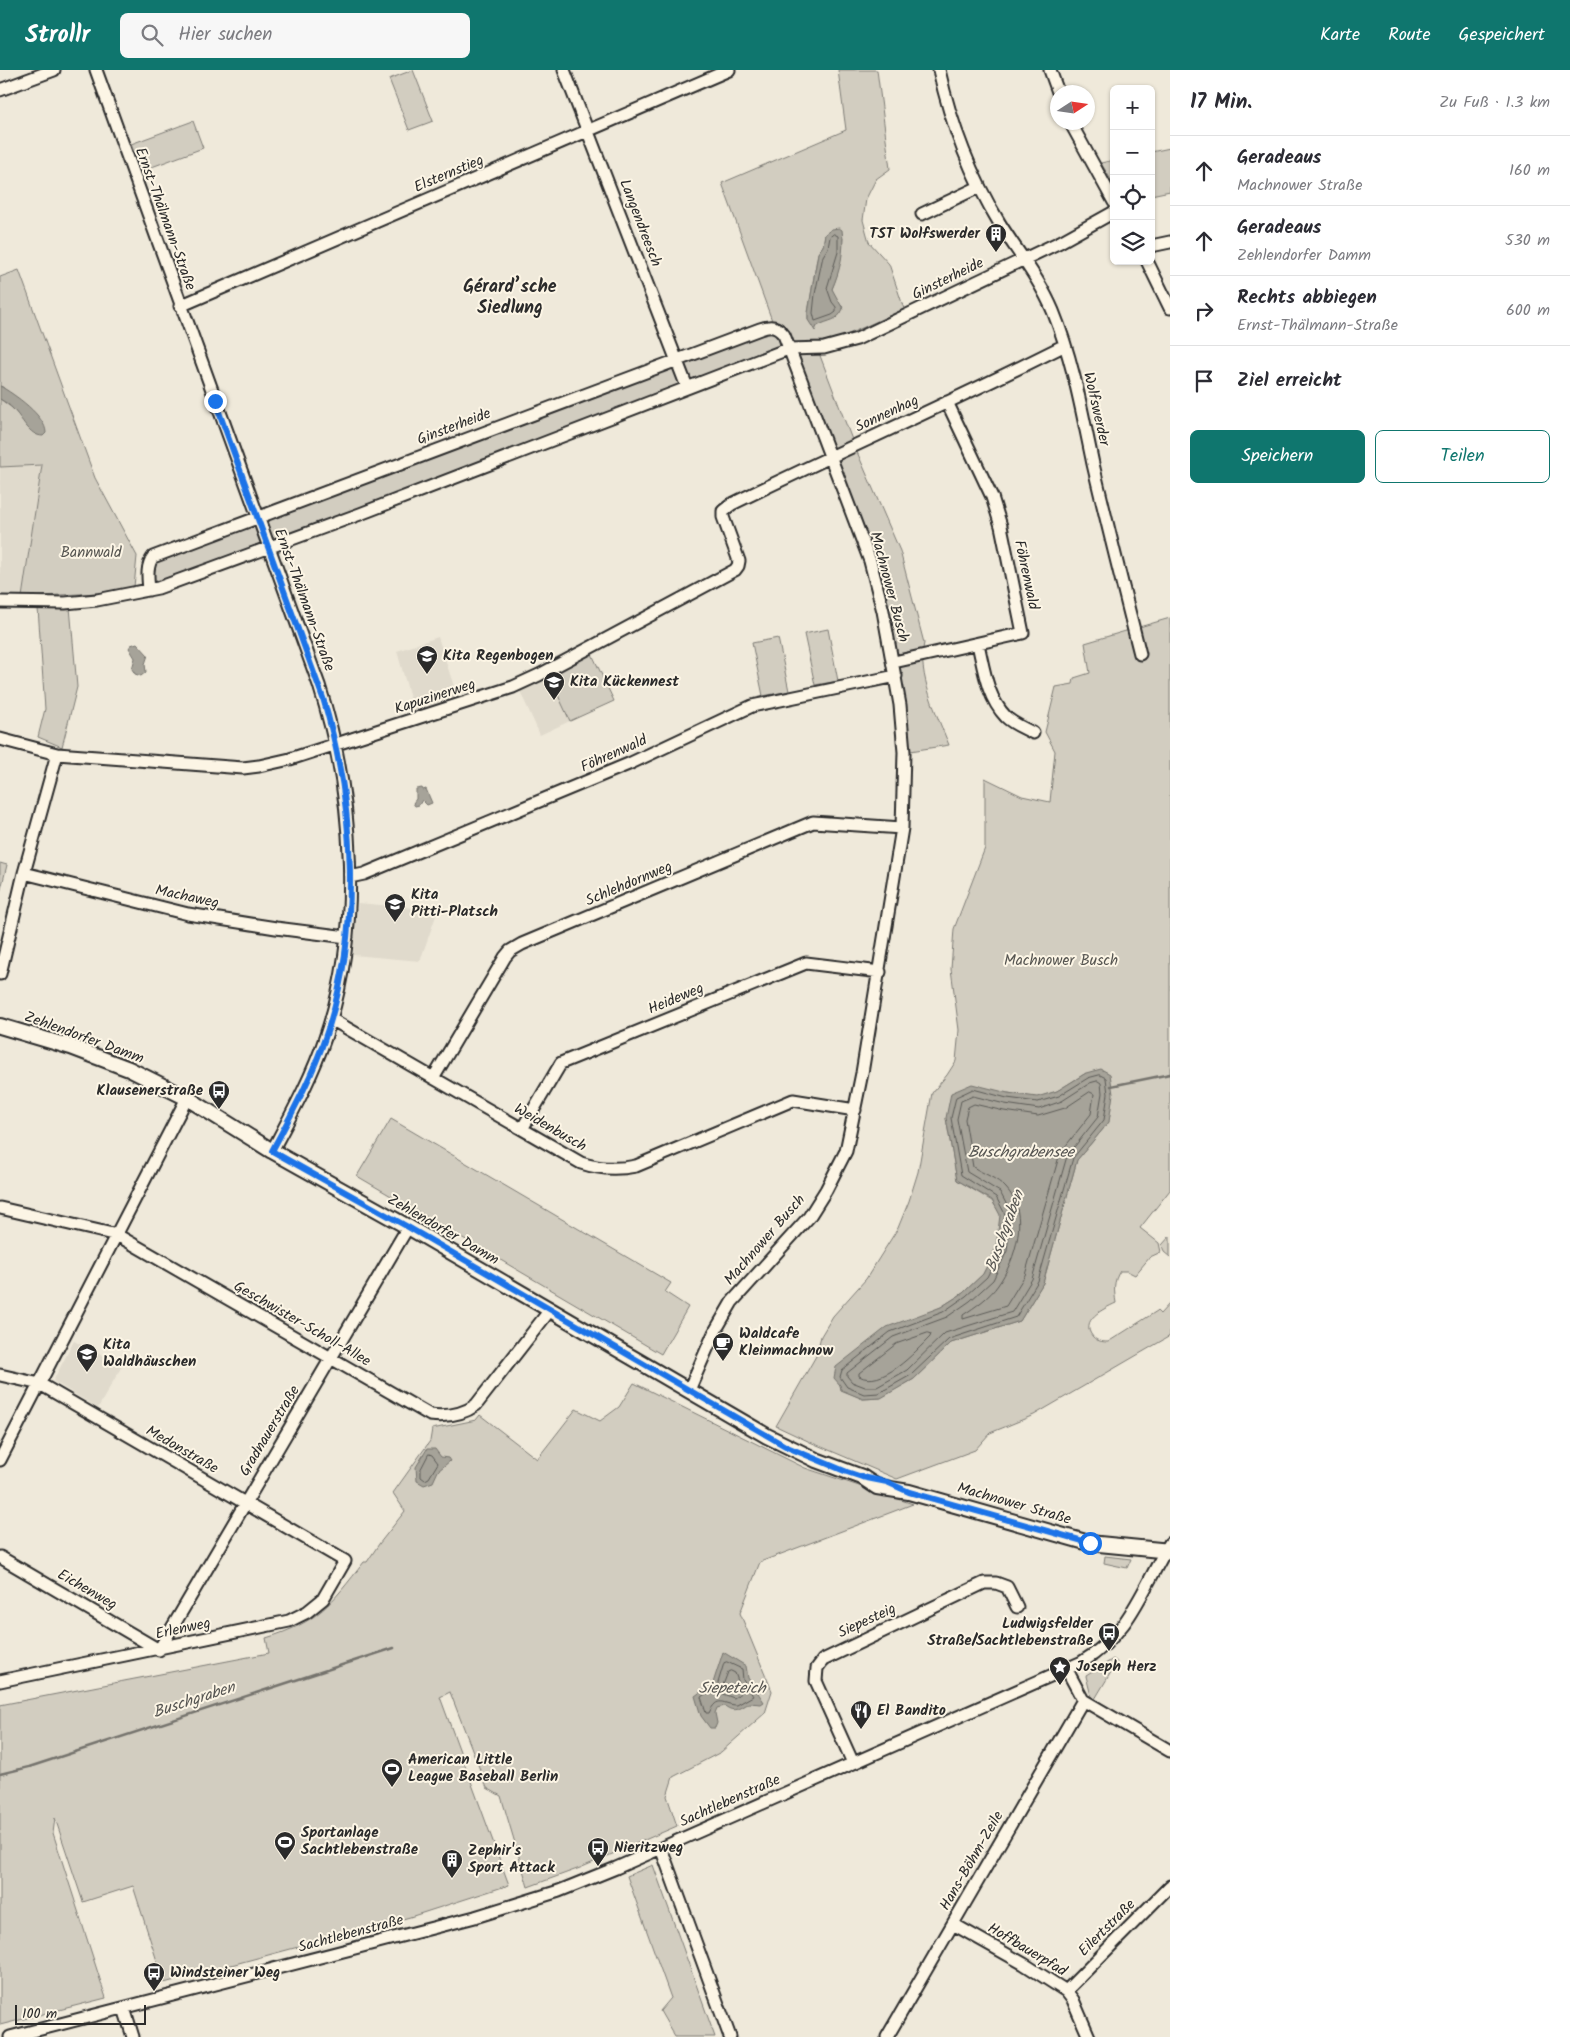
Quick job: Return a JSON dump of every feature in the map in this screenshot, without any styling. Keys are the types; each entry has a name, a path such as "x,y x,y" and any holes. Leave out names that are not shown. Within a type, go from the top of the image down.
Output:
{"main road":[{"name":"Zehlendorfer Damm","path":"0,1026 71,1047 129,1068 187,1098 272,1151 408,1227 787,1447 816,1460 882,1484"},
{"name":"Machnower Straße","path":"882,1484 1090,1543 1168,1548"}],"street":[{"path":"0,90 54,70"},
{"name":"Ernst-Thälmann-Straße","path":"96,70 180,306 319,684 336,744 346,812 350,877 347,936 331,1018 317,1059 272,1151"},
{"name":"Langendreesch","path":"564,70 687,387"},
{"name":"Elsternstieg","path":"180,306 729,70"},
{"name":"Wolfswerder","path":"939,70 945,98 958,140 979,187 1000,225 1039,282 1053,311 1075,379 1106,522 1140,654"},
{"path":"1050,70 1055,85"},
{"path":"1074,130 1110,195"},
{"path":"922,214 979,187"},
{"name":"Ginsterheide","path":"0,602 65,603 97,600 149,590 368,511 788,348 824,348 857,339 1060,242 1110,214"},
{"path":"1155,245 1170,242"},
{"path":"1150,265 1170,308"},
{"name":"Ginsterheide","path":"149,590 149,561 152,557 676,359 769,326 780,330 788,348"},
{"name":"Sonnenhag","path":"723,511 732,504 831,455 947,402 1064,345"},
{"name":"Machnower Busch","path":"688,1390 714,1333 732,1302 809,1217 826,1190 846,1151 880,972 902,828 904,752 894,662 870,561 831,455 788,348"},
{"name":"Föhrenwald","path":"894,662 1023,633 1001,526 992,497 947,402"},
{"name":"Kapuzinerweg","path":"0,739 57,754 243,768 277,762 336,744 513,686 548,670 735,570 739,561 723,517 723,511"},
{"path":"978,644 986,684 994,701 1007,718 1033,733"},
{"name":"Föhrenwald","path":"350,877 364,874 561,794 752,706 896,676"},
{"path":"0,974 4,939 57,754"},
{"name":"Schlehdornweg","path":"434,1077 505,957 510,951 522,944 812,822 902,828"},
{"name":"Machaweg","path":"24,873 203,917 347,936"},
{"name":"Heideweg","path":"522,1129 561,1063 806,963 880,972"},
{"name":"Weidenbusch","path":"331,1018 581,1164 595,1168 612,1169 636,1166 793,1100 855,1110"},
{"path":"0,1460 187,1098"},
{"name":"Geschwister-Scholl-Allee","path":"0,1208 117,1235 430,1415 442,1416 466,1413 476,1405 550,1310"},
{"name":"Gradnauerstraße","path":"159,1650 408,1227"},
{"name":"Medonstraße","path":"0,1376 40,1384 345,1561"},
{"name":"Sachtlebenstraße","path":"10,2037 475,1917 559,1891 1067,1670 1097,1653 1118,1633 1129,1618 1168,1548"},
{"name":"Eichenweg","path":"0,1557 159,1650"},
{"name":"Erlenweg","path":"0,1681 159,1650 289,1621 307,1612 323,1599 345,1561"},
{"name":"Siepesteig","path":"853,1763 816,1681 817,1668 823,1660 984,1583 996,1583 1007,1587 1017,1608"},
{"path":"1067,1670 1083,1700 1170,1751"},
{"name":"Hans-Böhm-Zeile","path":"887,2037 1083,1700"},
{"path":"660,1848 730,2037"},
{"name":"Eilertstraße","path":"1066,1991 1170,1886"},
{"name":"Hoffbauerpfad","path":"953,1924 1024,1964 1066,1991 1073,2000 1089,2037"},
{"path":"124,2008 133,2037"}],"shaded area":[{"path":"42,465 20,609 0,608 0,467"},
{"name":"Kita Regenbogen","path":"438,637 458,699 414,712 397,651"},
{"name":"Kita Kückennest","path":"569,667 589,712 540,735 519,689"},
{"name":"Kita Pitti-Platsch","path":"358,903 438,910 420,961 353,955"},
{"name":"Kita Waldhäuschen","path":"74,1341 122,1366 98,1408 53,1381"}],"green space":[{"path":"413,70 433,121 409,130 389,79"},
{"path":"838,70 877,70 890,169 876,179 866,199 863,220 869,242 889,264 904,309 842,337 820,342 819,353 854,445 900,551 924,643 923,668 929,694 949,745 904,752 883,611 788,349 158,588 148,581 149,561 774,326 722,183 846,130","holes":["825,234 843,238 838,270 832,289 836,300 843,307 835,316 817,326 808,320 808,313 818,253 823,246"]},
{"path":"193,121 203,148 141,171 131,144"},
{"path":"1170,148 1170,191 1155,194 1155,175 1155,151"},
{"path":"1110,161 1110,178 1101,163"},
{"name":"Bannwald","path":"19,270 95,478 137,556 134,587 98,593 22,597 42,465 0,467 0,399 22,419 3,387 0,386 0,277"},
{"path":"70,607 77,687 62,747 38,737 45,709 38,608"},
{"name":"Machnower Busch","path":"1170,618 1170,1190 1140,1228 1159,1243 1161,1252 1150,1257 1135,1275 1127,1271 1120,1271 1115,1286 1116,1303 1094,1316 1089,1325 1089,1331 1093,1337 1100,1341 1108,1342 1157,1311 1160,1314 1170,1303 1170,1336 1034,1415 990,1433 975,1450 897,1479 776,1426 816,1356 821,1336 833,1316 866,1279 898,1228 918,1172 932,1093 956,1061 959,1030 951,969 954,929 985,848 985,778 1022,796 1050,802 1055,751 1045,732 1056,687 1073,684 1074,678 1090,673 1085,643","holes":["1086,1073 1109,1122 1077,1160 1043,1283 1020,1321 951,1343 914,1379 880,1398 863,1399 842,1390 840,1385 923,1315 941,1307 963,1293 983,1274 996,1248 1001,1215 992,1201 957,1180 946,1118 1008,1093 1037,1098 1057,1091"]},
{"path":"828,629 838,681 815,685 804,634"},
{"path":"778,638 789,691 763,696 752,643"},
{"path":"592,654 614,701 570,721 549,676"},
{"path":"0,863 7,865 0,893"},
{"path":"391,1119 671,1283 665,1292 688,1307 661,1354 357,1176"},
{"path":"1170,1236 1170,1257 1164,1252 1162,1245"},
{"path":"634,1383 805,1468 913,1504 760,1562 740,1613 772,1691 765,1713 721,1752 673,1777 667,1796 677,1826 580,1868 528,1887 501,1796 487,1788 450,1692 440,1697 509,1885 410,1917 164,1983 133,1886 83,1902 55,1818 53,1833 106,1998 0,2025 0,1705 269,1653 266,1638 299,1625 322,1610 364,1562 367,1562 405,1511 393,1493 430,1441 432,1429 476,1420 480,1415 537,1459 576,1409 600,1421 619,1407"},
{"path":"1105,1556 1131,1559 1127,1568 1104,1563"},
{"path":"1113,1659 1117,1662 1095,1699 1091,1696 1086,1676"},
{"path":"653,1865 715,2037 675,2037 660,2011 671,1998 627,1876"}],"water":[{"path":"839,228 842,230 843,238 842,253 832,289 843,309 836,318 817,326 815,331 808,320 808,313 818,253 823,246 825,234 832,229"},
{"path":"0,386 21,400 35,413 45,426 46,433 43,436 30,430 12,408 0,399"},
{"path":"137,643 148,655 145,664 146,672 141,676 135,674 132,669 135,658 129,648"},
{"path":"422,788 423,790 426,789 432,803 427,805 422,800 419,805 415,806 413,803 416,799 416,789"},
{"name":"Buschgrabensee","path":"1101,1069 1110,1074 1113,1094 1109,1122 1077,1160 1043,1283 1020,1321 951,1343 914,1379 881,1398 863,1399 841,1390 840,1385 834,1378 836,1367 887,1327 941,1307 963,1293 983,1274 996,1248 1000,1215 992,1200 957,1180 946,1118 951,1093 972,1084 1008,1093 1037,1097 1057,1091 1086,1073"},
{"path":"427,1449 435,1449 441,1457 448,1458 450,1461 438,1471 433,1482 424,1485 417,1481 416,1467"},
{"name":"Siepeteich","path":"723,1652 746,1666 748,1678 764,1702 761,1704 749,1703 735,1710 725,1706 717,1708 715,1713 717,1723 715,1728 710,1728 701,1716 695,1696 713,1683"}],"waterway":[{"name":"Buschgraben","path":"1111,1086 1170,1074"},
{"name":"Buschgraben","path":"0,1774 29,1767 394,1648"}],"place":[{"name":"TST Wolfswerder","path":"996,253"},
{"name":"Kita Regenbogen","path":"427,675"},
{"name":"Kita Kückennest","path":"554,701"},
{"name":"Kita Pitti-Platsch","path":"395,923"},
{"name":"Klausenerstraße","path":"219,1110"},
{"name":"Waldcafe Kleinmachnow","path":"723,1362"},
{"name":"Kita Waldhäuschen","path":"87,1373"},
{"name":"Ludwigsfelder Straße/Sachtlebenstraße","path":"1109,1652"},
{"name":"Joseph Herz","path":"1060,1686"},
{"name":"El Bandito","path":"861,1730"},
{"name":"American Little League Baseball Berlin","path":"392,1788"},
{"name":"Sportanlage Sachtlebenstraße","path":"285,1861"},
{"name":"Nieritzweg","path":"598,1867"},
{"name":"Zephir's Sport Attack","path":"452,1879"},
{"name":"Windsteiner Weg","path":"154,1992"}],"district":[{"name":"Gérard’sche Siedlung","path":"510,297"}],"route":[{"path":"215,401 319,684 336,744 349,839 350,877 347,936 331,1018 317,1059 272,1151 408,1227 787,1447 862,1477 883,1480 909,1492 1090,1543"}]}
